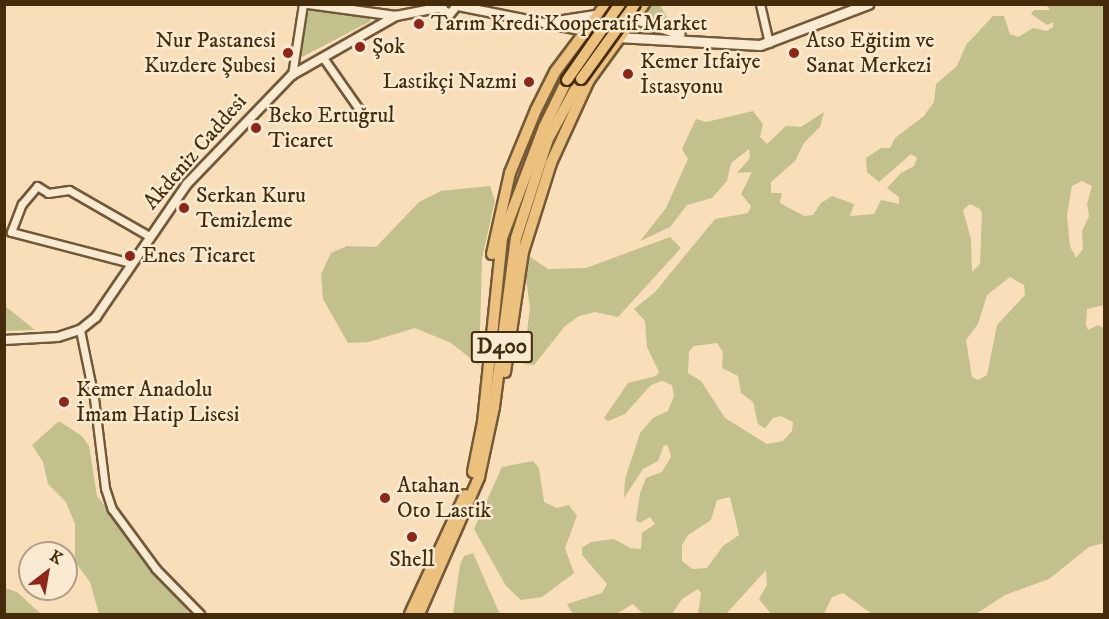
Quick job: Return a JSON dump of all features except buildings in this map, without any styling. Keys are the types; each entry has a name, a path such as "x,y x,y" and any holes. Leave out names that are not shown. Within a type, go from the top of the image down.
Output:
{"highway":[{"path":"489,371 491,264 510,173 555,72 606,4"},
{"name":"D400","path":"410,615 473,475 489,371 502,238 536,146 567,80 620,4"},
{"name":"D400","path":"494,407 510,265 522,214 548,139 581,79 635,4"},
{"name":"D400","path":"418,615 471,500 494,407 505,376 530,222 577,106 617,37 644,4"}],"main road":[{"path":"584,31 617,37 769,43 868,4"},
{"path":"596,15 617,13 711,42"}],"street":[{"path":"292,75 305,4 396,16"},
{"path":"375,14 378,4"},
{"path":"760,4 769,43"},
{"path":"458,5 584,31"},
{"name":"Akdeniz Caddesi","path":"80,330 96,317 149,236 187,184 292,75 396,16 442,6 450,14 458,5"},
{"path":"538,20 578,21 596,15"},
{"path":"324,58 363,115"},
{"path":"131,263 11,232 22,204 37,186 48,193 69,190 149,236"},
{"path":"4,340 58,337 80,330 94,398 105,488 112,509 156,569 200,615"}],"shaded area":[{"path":"649,5 660,5 672,26 645,17"},
{"path":"1046,5 1104,5 1104,305 1087,309 1086,325 1088,330 1098,325 1104,328 1104,543 1089,547 1049,579 1005,595 976,614 872,614 843,593 832,597 824,614 771,614 759,599 767,585 766,570 726,614 698,614 701,593 698,589 682,599 672,614 643,614 633,604 616,614 573,614 567,604 602,593 607,584 582,555 582,548 591,542 614,539 630,548 641,549 642,533 655,524 650,517 640,523 636,520 640,493 646,478 662,472 671,457 668,446 664,445 658,461 643,469 624,498 625,479 640,433 653,418 668,411 674,396 672,385 662,381 651,385 625,414 608,421 604,418 628,383 656,376 659,372 647,347 645,321 634,309 655,292 715,219 748,213 751,206 741,194 752,172 737,173 750,158 749,149 731,163 727,181 712,198 687,205 670,227 640,241 666,208 688,159 682,149 696,119 706,122 753,111 763,124 760,137 767,144 786,126 801,127 824,112 820,127 804,143 795,161 771,182 771,193 782,193 780,203 804,216 813,215 821,203 832,196 854,204 850,216 874,214 881,200 899,204 899,197 887,188 901,173 914,166 917,158 911,154 879,182 867,172 866,158 881,148 890,148 895,138 924,116 934,102 936,84 957,66 966,45 993,16 1004,16 1010,34 1018,37 1033,28 1047,31 1053,27 1053,22 1047,25 1031,14 1034,10 1050,10","holes":["1082,181 1092,186 1087,204 1089,216 1082,231 1083,249 1076,258 1070,246 1067,215 1072,186","970,204 980,209 982,214 980,264 972,272 971,239 963,210","1010,277 1024,285 1025,295 997,325 987,375 978,380 972,377 966,340 978,324 987,295","717,343 723,352 722,368 738,376 741,393 753,402 758,424 765,428 773,418 781,416 793,422 792,431 783,441 767,444 725,418 701,381 688,373 689,351 694,346","730,497 739,535 723,546 707,568 692,569 682,561 682,545 688,535 711,520 717,500"]},
{"path":"311,10 367,16 371,21 300,58 297,51 303,16"},
{"path":"490,186 495,201 482,258 479,365 451,343 415,328 369,342 348,343 323,299 321,274 331,253 347,246 376,247 419,202 441,191"},
{"path":"670,237 681,248 618,317 595,312 579,316 565,326 534,365 523,364 530,307 524,265 529,256 548,269 586,268"},
{"path":"5,306 35,330 5,331"},
{"path":"59,421 82,436 89,446 97,496 190,614 99,614 90,582 78,566 75,524 66,502 48,484 43,462 32,445"},
{"path":"533,461 539,468 544,502 557,508 569,505 577,516 565,548 574,573 542,597 521,600 506,586 474,529 502,467"},
{"path":"473,553 500,614 453,614 460,565 464,556"},
{"path":"5,588 17,592 18,601 27,601 41,614 5,614"}],"place":[{"name":"Tarım Kredi Kooperatif Market","path":"419,24"},
{"name":"Şok","path":"360,47"},
{"name":"Nur Pastanesi Kuzdere Şubesi","path":"288,53"},
{"name":"Atso Eğitim ve Sanat Merkezi","path":"794,53"},
{"name":"Kemer İtfaiye İstasyonu","path":"628,74"},
{"name":"Lastikçi Nazmi","path":"529,82"},
{"name":"Beko Ertuğrul Ticaret","path":"256,128"},
{"name":"Serkan Kuru Temizleme","path":"184,208"},
{"name":"Enes Ticaret","path":"130,256"},
{"name":"Kemer Anadolu İmam Hatip Lisesi","path":"64,402"},
{"name":"Atahan Oto Lastik","path":"385,498"},
{"name":"Shell","path":"412,537"}]}
